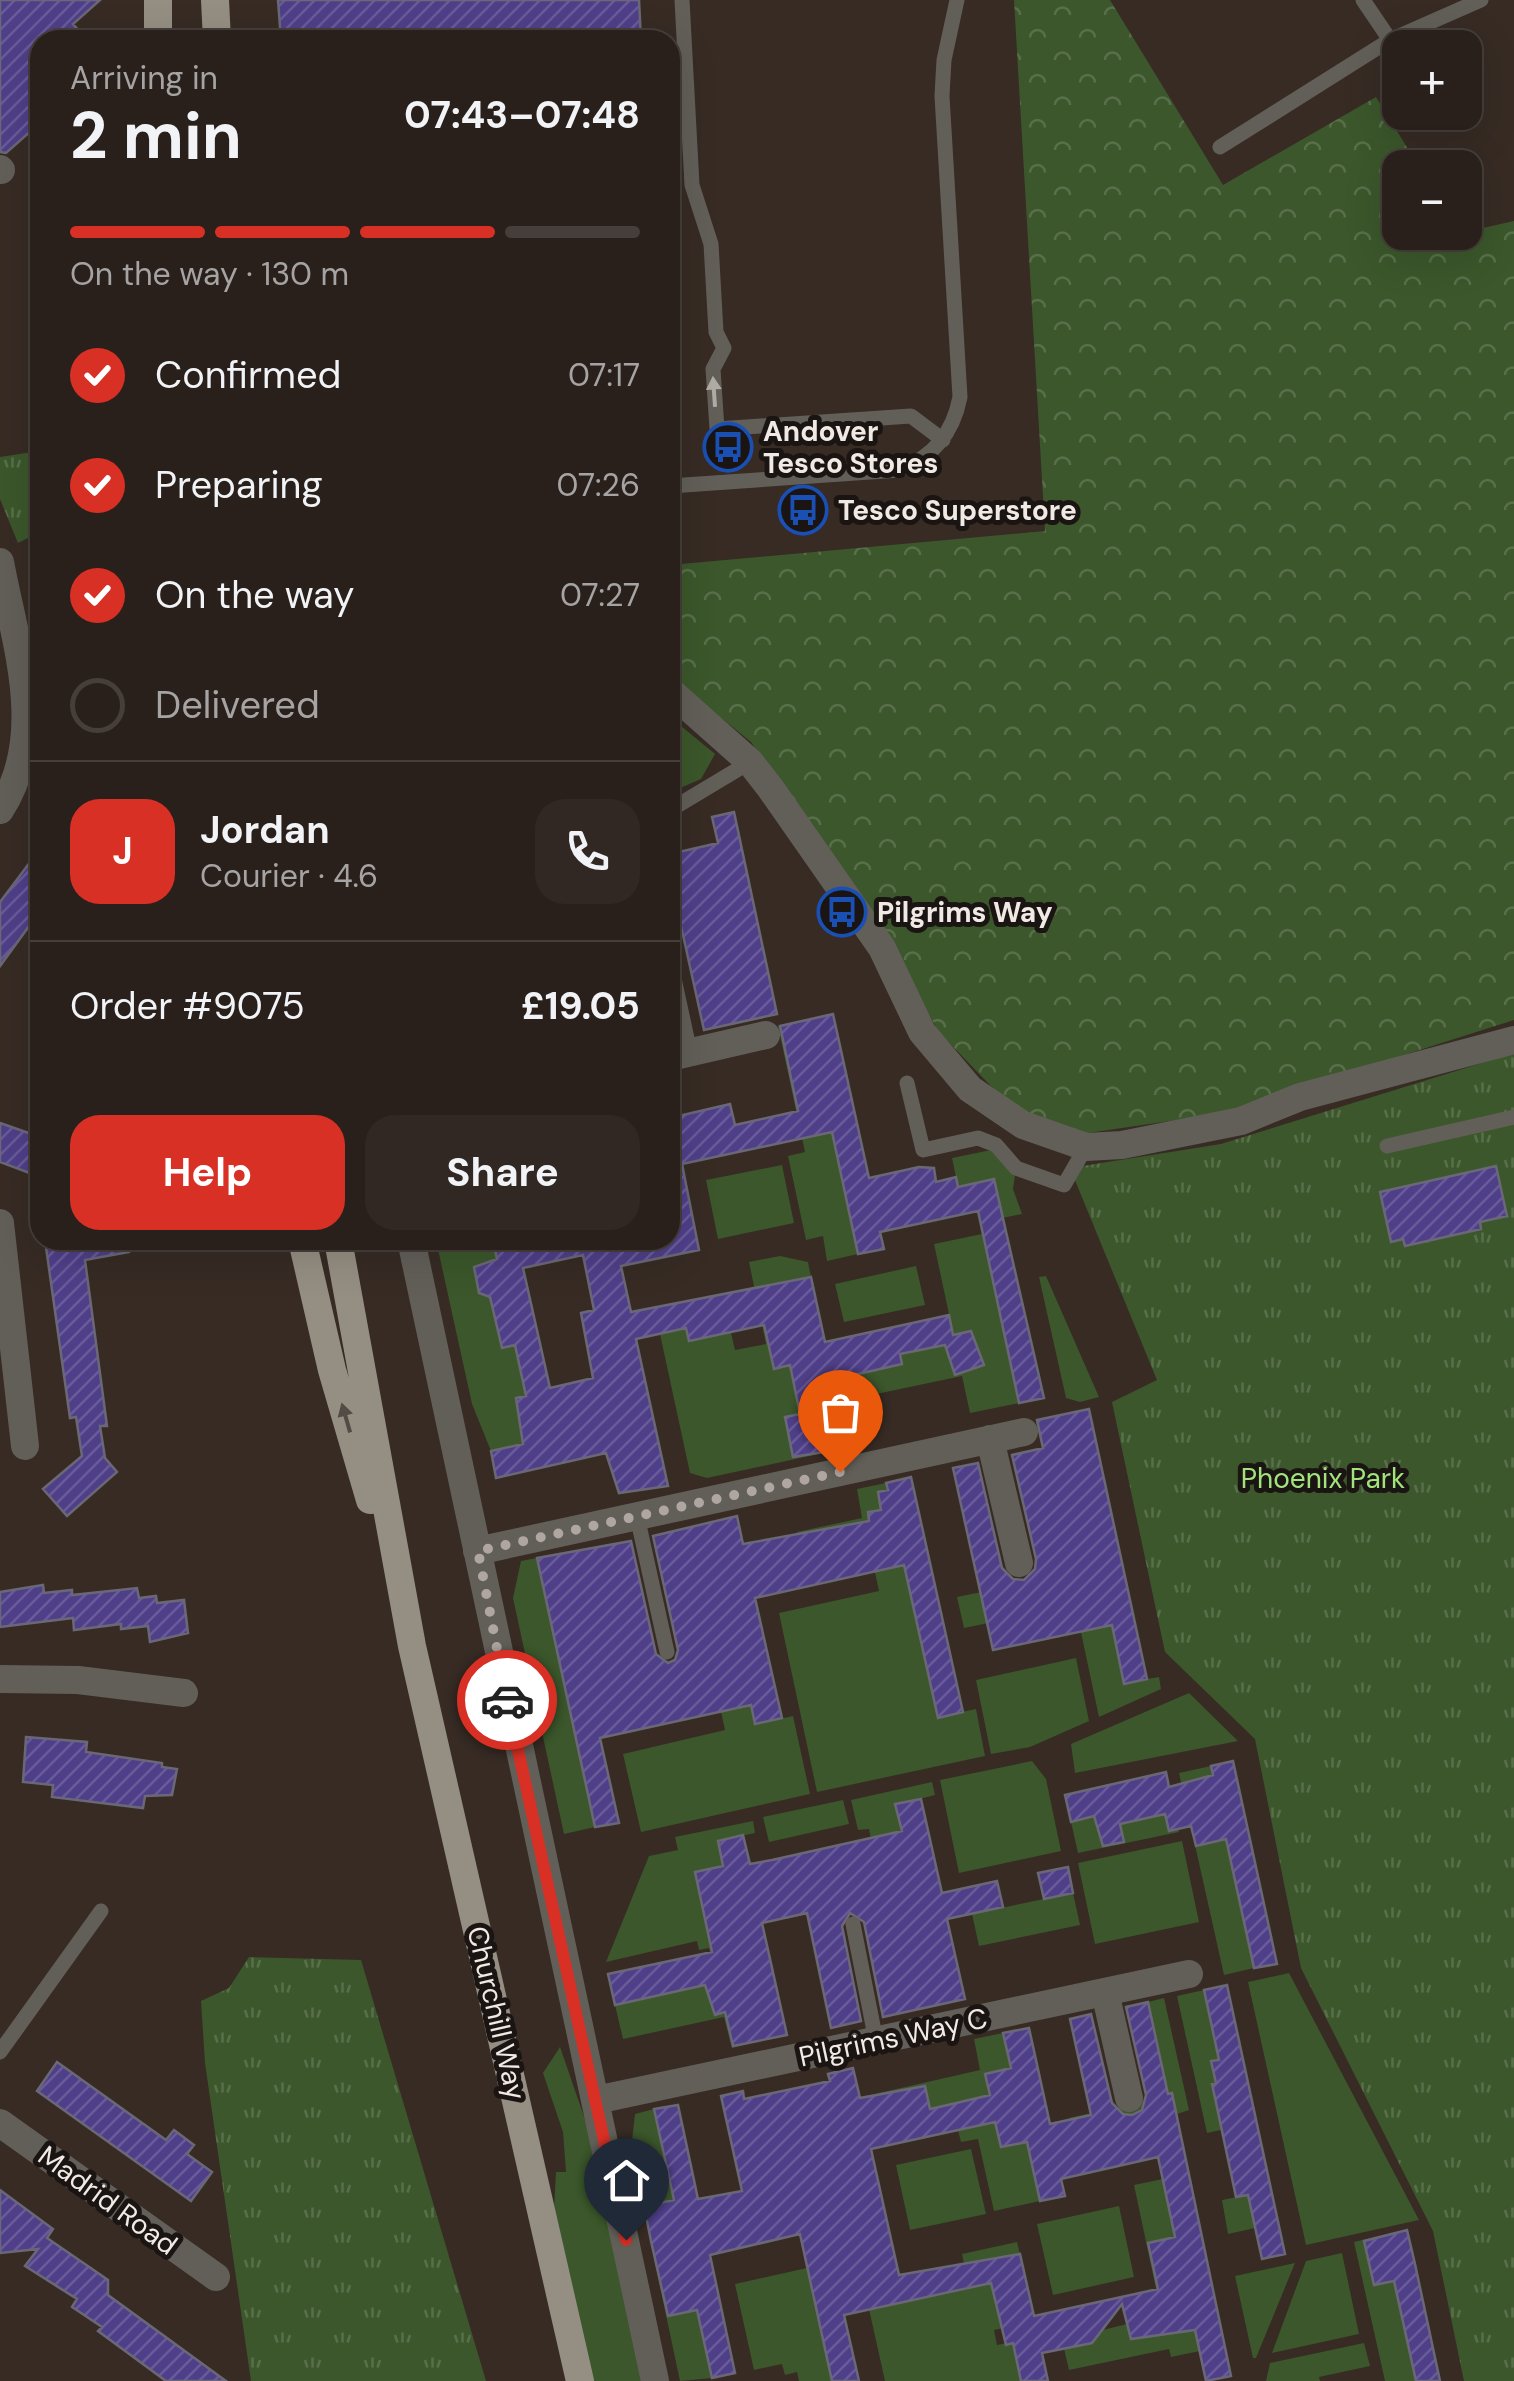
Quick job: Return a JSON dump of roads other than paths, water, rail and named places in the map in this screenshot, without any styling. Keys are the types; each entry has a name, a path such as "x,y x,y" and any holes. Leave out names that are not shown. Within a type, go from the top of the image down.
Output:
{"main road":[{"path":"158,0 158,30"},
{"path":"216,0 217,30"},
{"path":"304,1250 332,1370 412,1646"},
{"path":"340,1250 412,1646"},
{"name":"Churchill Way","path":"412,1646 580,2381"}],"street":[{"path":"0,562 27,721 20,774 0,810"},
{"path":"680,700 750,762 882,948 922,1032 970,1089 1023,1126 1086,1147 1122,1145 1240,1121 1300,1097 1514,1040"},
{"path":"680,1055 766,1034"},
{"path":"0,1224 6,1327 25,1446"},
{"path":"412,1250 655,2381"},
{"path":"478,1551 1024,1432"},
{"path":"990,1439 1018,1563"},
{"path":"0,1679 78,1680 184,1693"},
{"name":"Pilgrims Way C","path":"596,2100 1189,1974"},
{"path":"1105,1992 1128,2098"},
{"name":"Madrid Road","path":"0,2122 216,2277"}],"lane":[{"path":"682,0 692,185 710,244 716,332 724,348 713,370 717,429 911,416 925,422 944,440"},
{"path":"680,485 899,470 915,464 944,440 960,397 942,96 946,43 957,0"},
{"path":"1363,0 1383,30"},
{"path":"1413,30 1481,0"},
{"path":"1220,147 1382,45"},
{"path":"680,804 750,762"},
{"path":"907,1083 923,1150 978,1138 996,1145 1016,1168 1064,1185 1086,1147"},
{"path":"1387,1146 1514,1117"},
{"path":"636,1516 666,1652"},
{"path":"0,2052 100,1911"},
{"path":"852,1924 876,2040"}],"place":[{"name":"Andover Tesco Stores","path":"728,447"},
{"name":"Tesco Superstore","path":"803,510"},
{"name":"Pilgrims Way","path":"842,912"}],"park label":[{"name":"Phoenix Park","path":"1323,1478"}]}
